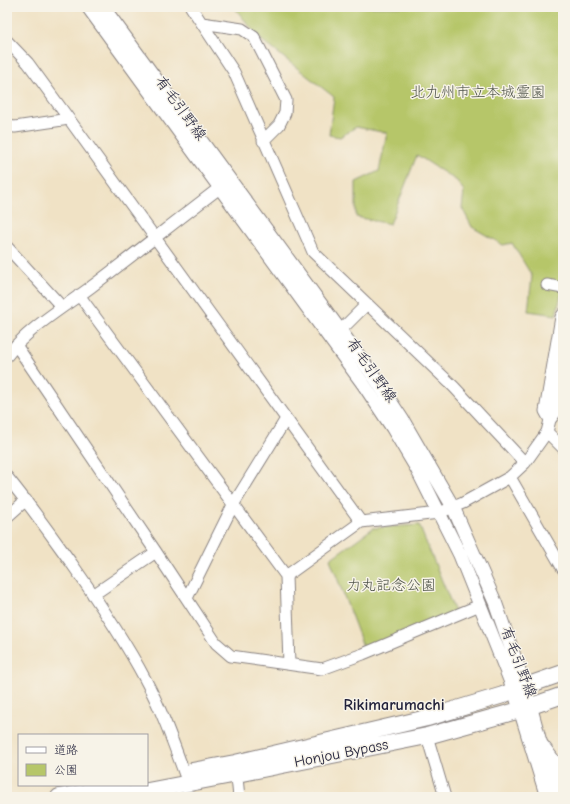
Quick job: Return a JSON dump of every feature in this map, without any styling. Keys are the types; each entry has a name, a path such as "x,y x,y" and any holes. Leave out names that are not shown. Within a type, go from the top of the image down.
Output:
{"highway":[{"name":"Honjou Bypass","path":"236,769 427,718 502,695 563,673"},
{"name":"Honjou Bypass","path":"116,797 186,778 427,736 526,709 563,695"},
{"name":"Honjou Bypass","path":"148,780 186,778"},
{"path":"59,797 116,786"}],"main road":[{"name":"有毛引野線","path":"88,7 364,385 392,427 417,469 460,555 480,606 519,688"},
{"name":"有毛引野線","path":"103,7 341,330 402,419 453,508 495,602 526,709 547,797"},
{"name":"有毛引野線","path":"526,709 539,738 558,797"}],"street":[{"path":"191,7 234,72 313,252 454,387 525,463"},
{"path":"202,22 242,29 254,37 286,100 285,112 279,125 264,141"},
{"path":"7,41 28,63 361,522"},
{"path":"7,126 15,127 69,119"},
{"path":"7,356 16,345 62,307 79,296 230,180"},
{"path":"7,247 62,307"},
{"path":"547,285 563,288"},
{"path":"79,296 286,576 289,664"},
{"path":"330,339 367,304"},
{"path":"550,420 545,411 561,317 563,314"},
{"path":"16,345 216,643 231,656 322,669 363,654 480,606"},
{"path":"286,576 361,522 439,513 453,508 510,477 525,463 547,432 550,420 556,412 563,368"},
{"path":"186,598 233,504 286,419"},
{"path":"547,432 563,448"},
{"path":"7,477 26,500 93,595 132,655 146,680 162,715 186,778"},
{"path":"510,477 563,569"},
{"path":"7,517 26,500"},
{"path":"93,595 156,552"},
{"path":"427,736 445,797"},
{"path":"539,738 555,761 563,782"},
{"path":"236,769 239,797"}],"green space":[{"name":"北九州市立本城霊園","path":"234,7 563,7 563,288 556,315 528,311 532,276 512,243 503,245 472,227 462,208 464,191 457,181 417,155 390,224 356,217 356,182 379,171 387,133 356,127 340,137 329,135 334,97 260,39"},
{"name":"力丸記念公園","path":"419,525 457,617 364,649 330,559 373,528"}],"district":[{"name":"Rikimarumachi","path":"394,704"}]}
